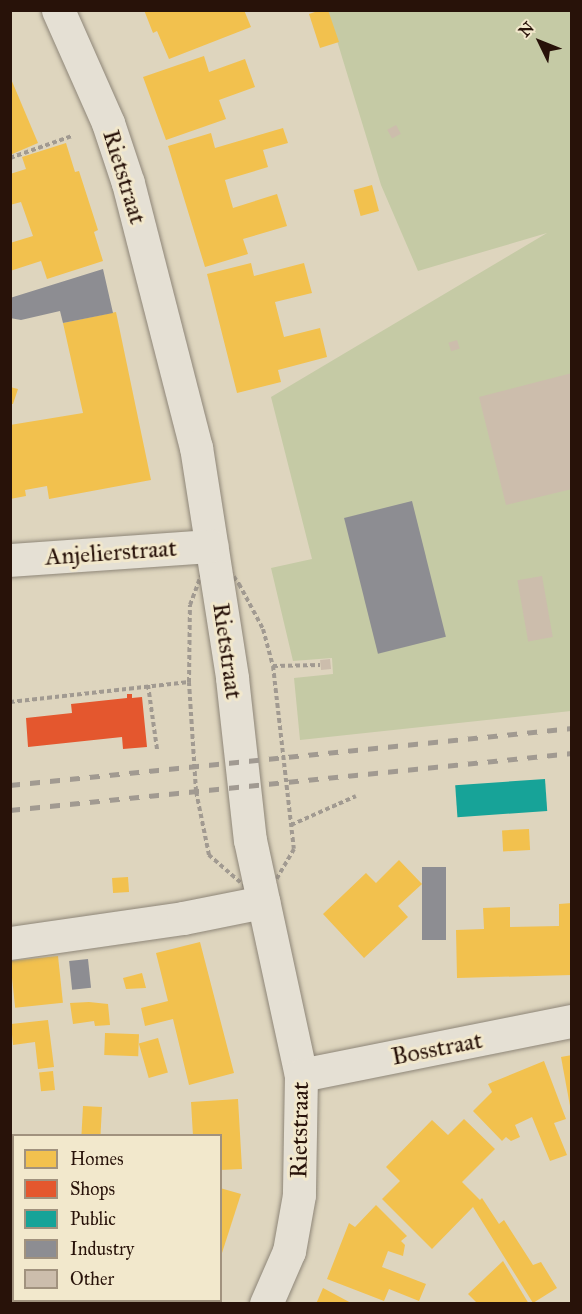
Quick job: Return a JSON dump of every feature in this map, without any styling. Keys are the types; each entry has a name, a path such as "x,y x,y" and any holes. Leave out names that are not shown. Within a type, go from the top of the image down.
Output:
{"street":[{"name":"Rietstraat","path":"58,10 108,123 128,183 196,447 232,678 250,840 302,1075 298,1194 289,1251 266,1304"},
{"name":"Anjelierstraat","path":"10,560 212,546"},
{"path":"10,943 183,918 263,902"},
{"name":"Bosstraat","path":"302,1075 572,1021"}],"path":[{"path":"10,158 108,123"},
{"path":"273,666 320,665"},
{"path":"10,702 148,685 232,678"},
{"path":"148,685 157,748"},
{"path":"250,840 357,796"}],"green space":[{"path":"328,11 571,11 571,711 300,740 294,678 333,674 332,658 293,661 271,568 312,559 271,397 547,233 418,271 381,185"}],"building: Homes":[{"path":"144,10 244,10 251,27 169,59 157,31 153,33"},
{"path":"328,10 339,42 320,48 309,14"},
{"path":"204,56 209,72 245,59 255,87 219,100 226,119 166,140 143,77"},
{"path":"11,79 38,143 10,155 10,84"},
{"path":"283,128 288,143 263,150 268,167 225,180 233,208 277,194 287,226 243,239 248,254 205,267 168,146 211,133 215,148"},
{"path":"66,143 75,172 79,171 98,230 94,232 103,261 47,279 41,261 10,271 10,243 33,236 21,202 10,205 10,174 26,169 22,157"},
{"path":"372,185 379,211 361,216 354,190"},
{"path":"251,263 254,276 304,263 312,293 275,302 284,337 320,328 327,357 278,370 281,382 237,393 207,274"},
{"path":"116,312 151,480 49,499 47,486 25,490 26,496 10,499 10,425 83,413 63,323"},
{"path":"10,387 18,389 13,404 10,404"},
{"path":"529,829 530,850 503,851 502,830"},
{"path":"399,860 422,884 398,906 408,917 364,958 323,914 366,873 376,883"},
{"path":"128,877 129,892 113,893 112,878"},
{"path":"572,903 572,975 457,978 456,930 484,929 483,908 510,907 510,927 559,926 559,904"},
{"path":"200,942 234,1073 189,1085 173,1019 145,1026 141,1008 168,1001 156,953"},
{"path":"58,956 63,1003 15,1008 10,961"},
{"path":"142,973 146,988 126,989 123,978"},
{"path":"70,1003 108,1004 110,1025 95,1026 94,1021 73,1024"},
{"path":"48,1020 54,1067 38,1069 35,1042 13,1045 11,1024"},
{"path":"105,1033 139,1034 138,1056 104,1055"},
{"path":"158,1038 168,1073 149,1078 139,1044"},
{"path":"572,1055 572,1106 570,1106 561,1057"},
{"path":"544,1061 566,1119 554,1123 567,1155 550,1161 532,1117 515,1125 520,1137 511,1141 506,1137 502,1141 473,1111 492,1092 488,1084"},
{"path":"53,1071 55,1090 41,1091 39,1072"},
{"path":"238,1099 242,1169 222,1170 222,1134 193,1134 191,1102"},
{"path":"83,1106 102,1107 101,1134 82,1134"},
{"path":"464,1119 495,1149 462,1182 480,1200 482,1198 499,1224 504,1220 533,1265 541,1262 557,1288 533,1303 473,1207 432,1249 382,1199 400,1181 386,1167 432,1120 448,1135"},
{"path":"12,1188 12,1206 10,1205"},
{"path":"222,1189 241,1194 222,1253"},
{"path":"376,1205 407,1236 401,1241 405,1245 403,1256 388,1251 382,1267 426,1284 419,1301 389,1289 384,1301 327,1279 349,1223 355,1227"},
{"path":"503,1261 529,1304 478,1304 468,1294"},
{"path":"323,1288 353,1304 316,1304"},
{"path":"135,1302 197,1302 197,1304 135,1304"}],"building: Shops":[{"path":"127,694 132,694 132,698 142,697 147,747 123,749 122,737 28,747 26,718 72,713 71,704 127,698"}],"building: Public":[{"path":"545,779 547,811 457,817 455,785"}],"building: Industry":[{"path":"103,269 113,313 63,323 60,311 21,320 10,318 10,298"},
{"path":"412,501 446,637 378,654 344,518"},
{"path":"422,867 446,867 446,940 422,940"},
{"path":"88,959 91,988 72,990 69,961"}],"building: Other":[{"path":"396,125 401,134 392,139 387,130"},
{"path":"457,340 460,349 451,351 448,343"},
{"path":"572,373 572,489 506,505 479,397"},
{"path":"542,576 553,637 528,641 517,580"},
{"path":"330,659 331,669 321,670 320,660"}],"railway":[{"path":"10,785 572,728"},
{"path":"10,810 572,753"}]}
